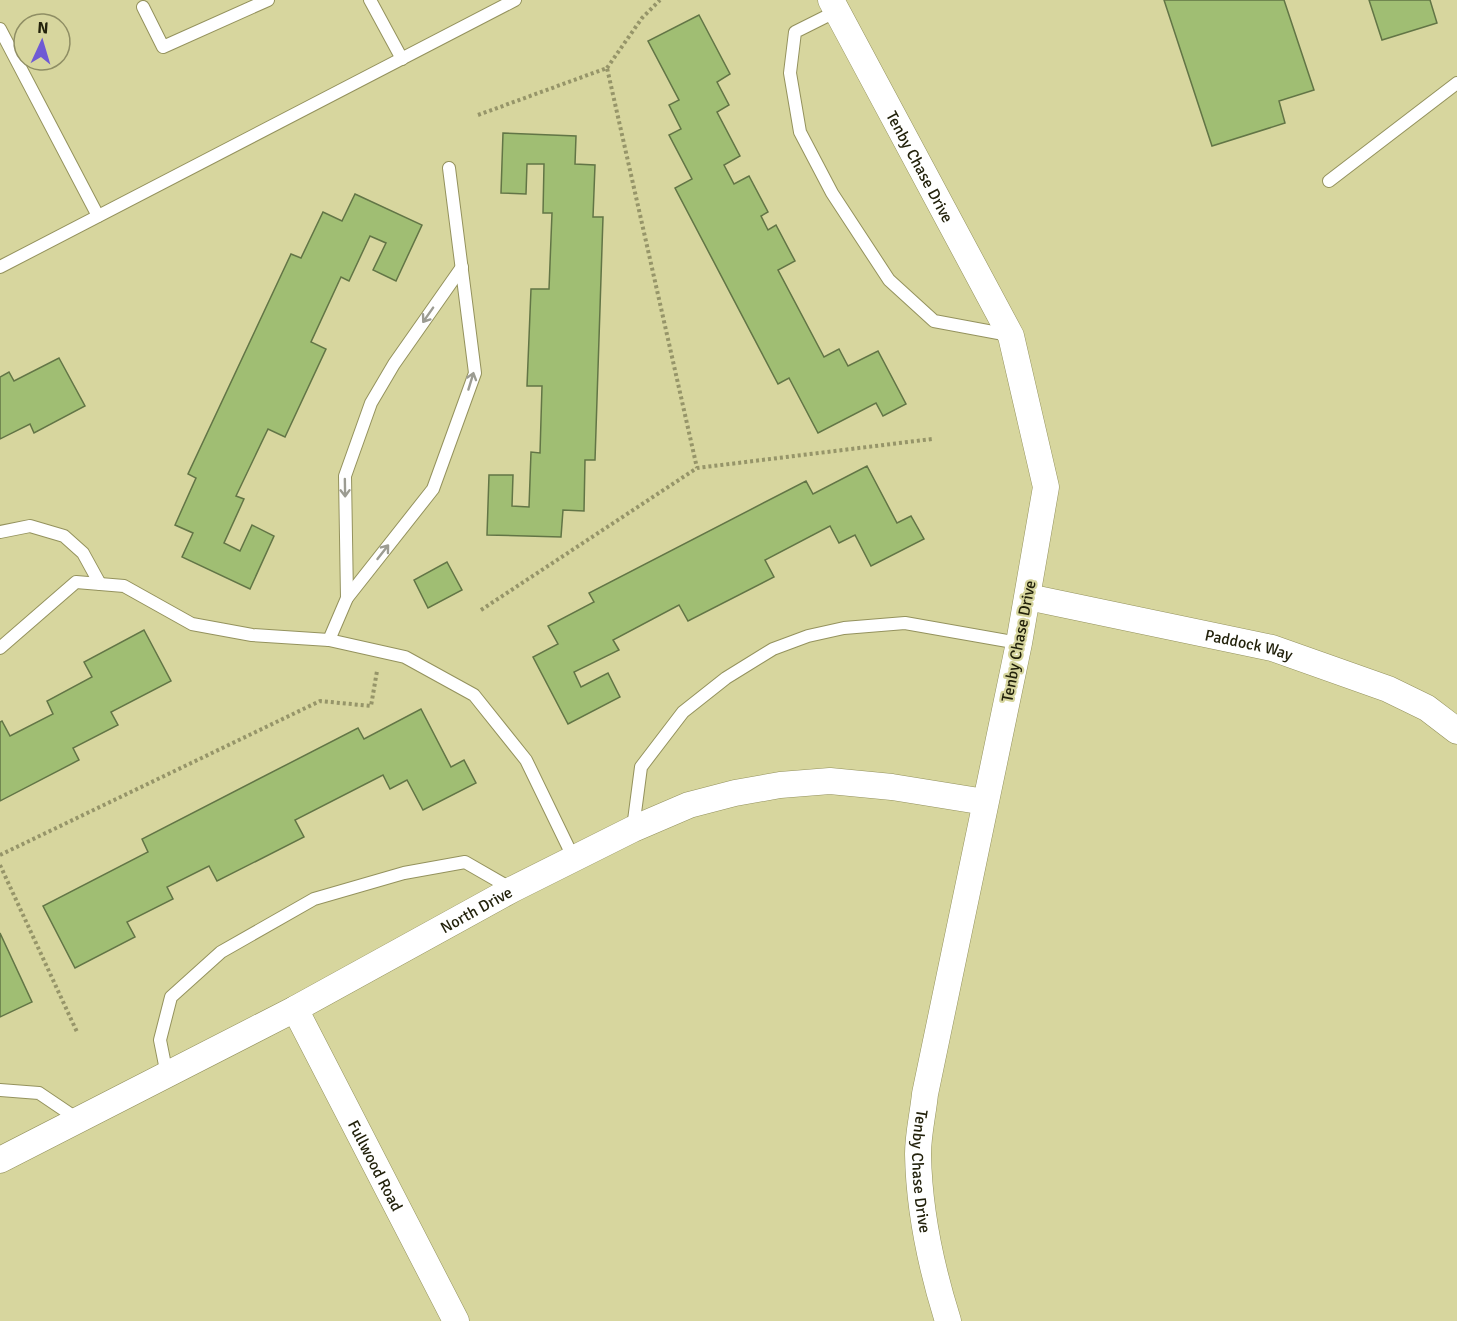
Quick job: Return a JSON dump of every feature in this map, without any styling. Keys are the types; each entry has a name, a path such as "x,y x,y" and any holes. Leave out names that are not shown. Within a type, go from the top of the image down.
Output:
{"street":[{"name":"Tenby Chase Drive","path":"834,6 1011,336 1046,487 1019,643 925,1094 918,1152 922,1212 931,1263 948,1321"},
{"name":"Paddock Way","path":"1028,597 1272,648 1388,690 1427,708 1457,731"},
{"name":"North Drive","path":"0,1160 295,1009 513,890 633,829 689,805 780,784 830,781 892,787 985,802"},
{"name":"Fullwood Road","path":"295,1009 456,1321"}],"lane":[{"path":"144,7 163,47 268,0"},
{"path":"370,0 402,59"},
{"path":"0,267 515,0"},
{"path":"834,6 795,32 790,73 800,132 832,193 889,280 934,321 1011,336"},
{"path":"0,29 98,216"},
{"path":"1329,181 1457,83"},
{"path":"329,640 347,598 433,489 475,373 449,168"},
{"path":"347,598 345,476 371,403 394,364 462,267"},
{"path":"0,532 30,526 64,536 83,553 100,584"},
{"path":"0,648 76,582 124,586 192,624 252,635 329,640 405,657 474,695 526,760 574,859"},
{"path":"633,829 641,766 683,712 726,678 773,649 808,636 844,628 905,623 1019,643"},
{"path":"167,1075 160,1040 171,997 221,952 314,899 404,873 465,862 513,890"},
{"path":"0,1090 39,1093 79,1120"}],"path":[{"path":"478,116 607,68 642,18 660,0"},
{"path":"607,68 697,468"},
{"path":"481,610 697,468 932,439"},
{"path":"0,855 320,701 371,706 380,651"},
{"path":"0,865 77,1032"}],"building":[{"path":"1164,0 1284,0 1314,90 1279,101 1285,123 1212,146"},
{"path":"1369,0 1430,0 1437,23 1382,40"},
{"path":"699,15 730,74 717,82 729,105 717,112 740,156 724,165 734,184 749,176 768,212 761,216 768,230 776,225 795,261 778,270 824,357 839,349 848,366 878,351 906,404 883,416 876,403 818,433 789,378 778,384 675,188 692,179 669,135 681,129 669,105 679,100 648,41"},
{"path":"503,133 576,136 575,164 595,165 593,217 603,217 595,460 585,460 584,511 563,510 561,537 487,535 489,475 513,475 512,506 529,507 531,452 540,453 542,386 527,386 531,289 549,289 552,213 543,213 544,164 527,164 526,194 501,193"},
{"path":"355,194 422,225 396,281 373,270 386,243 370,236 349,281 341,277 311,342 326,349 285,437 268,429 236,496 244,499 224,543 240,551 252,525 274,536 250,589 182,557 193,533 175,525 196,478 188,474 291,254 301,258 323,212 342,221"},
{"path":"59,358 85,406 34,433 30,424 0,439 0,377 9,372 14,381"},
{"path":"867,466 897,523 911,516 924,539 871,566 855,535 839,543 830,526 765,560 774,577 688,621 679,605 613,640 619,650 574,672 581,687 608,673 620,697 568,724 533,657 558,644 548,626 594,602 589,593 806,481 813,494"},
{"path":"447,562 462,590 428,608 414,580"},
{"path":"144,630 171,681 111,712 118,725 73,748 79,760 0,801 0,722 2,721 10,736 53,714 47,701 92,677 84,662"},
{"path":"421,709 451,767 464,760 476,783 423,810 407,780 390,789 383,775 295,820 304,837 217,881 209,866 167,887 173,899 127,922 135,937 75,968 43,906 148,852 142,839 358,728 364,739"},
{"path":"0,933 32,1002 0,1017"}]}
